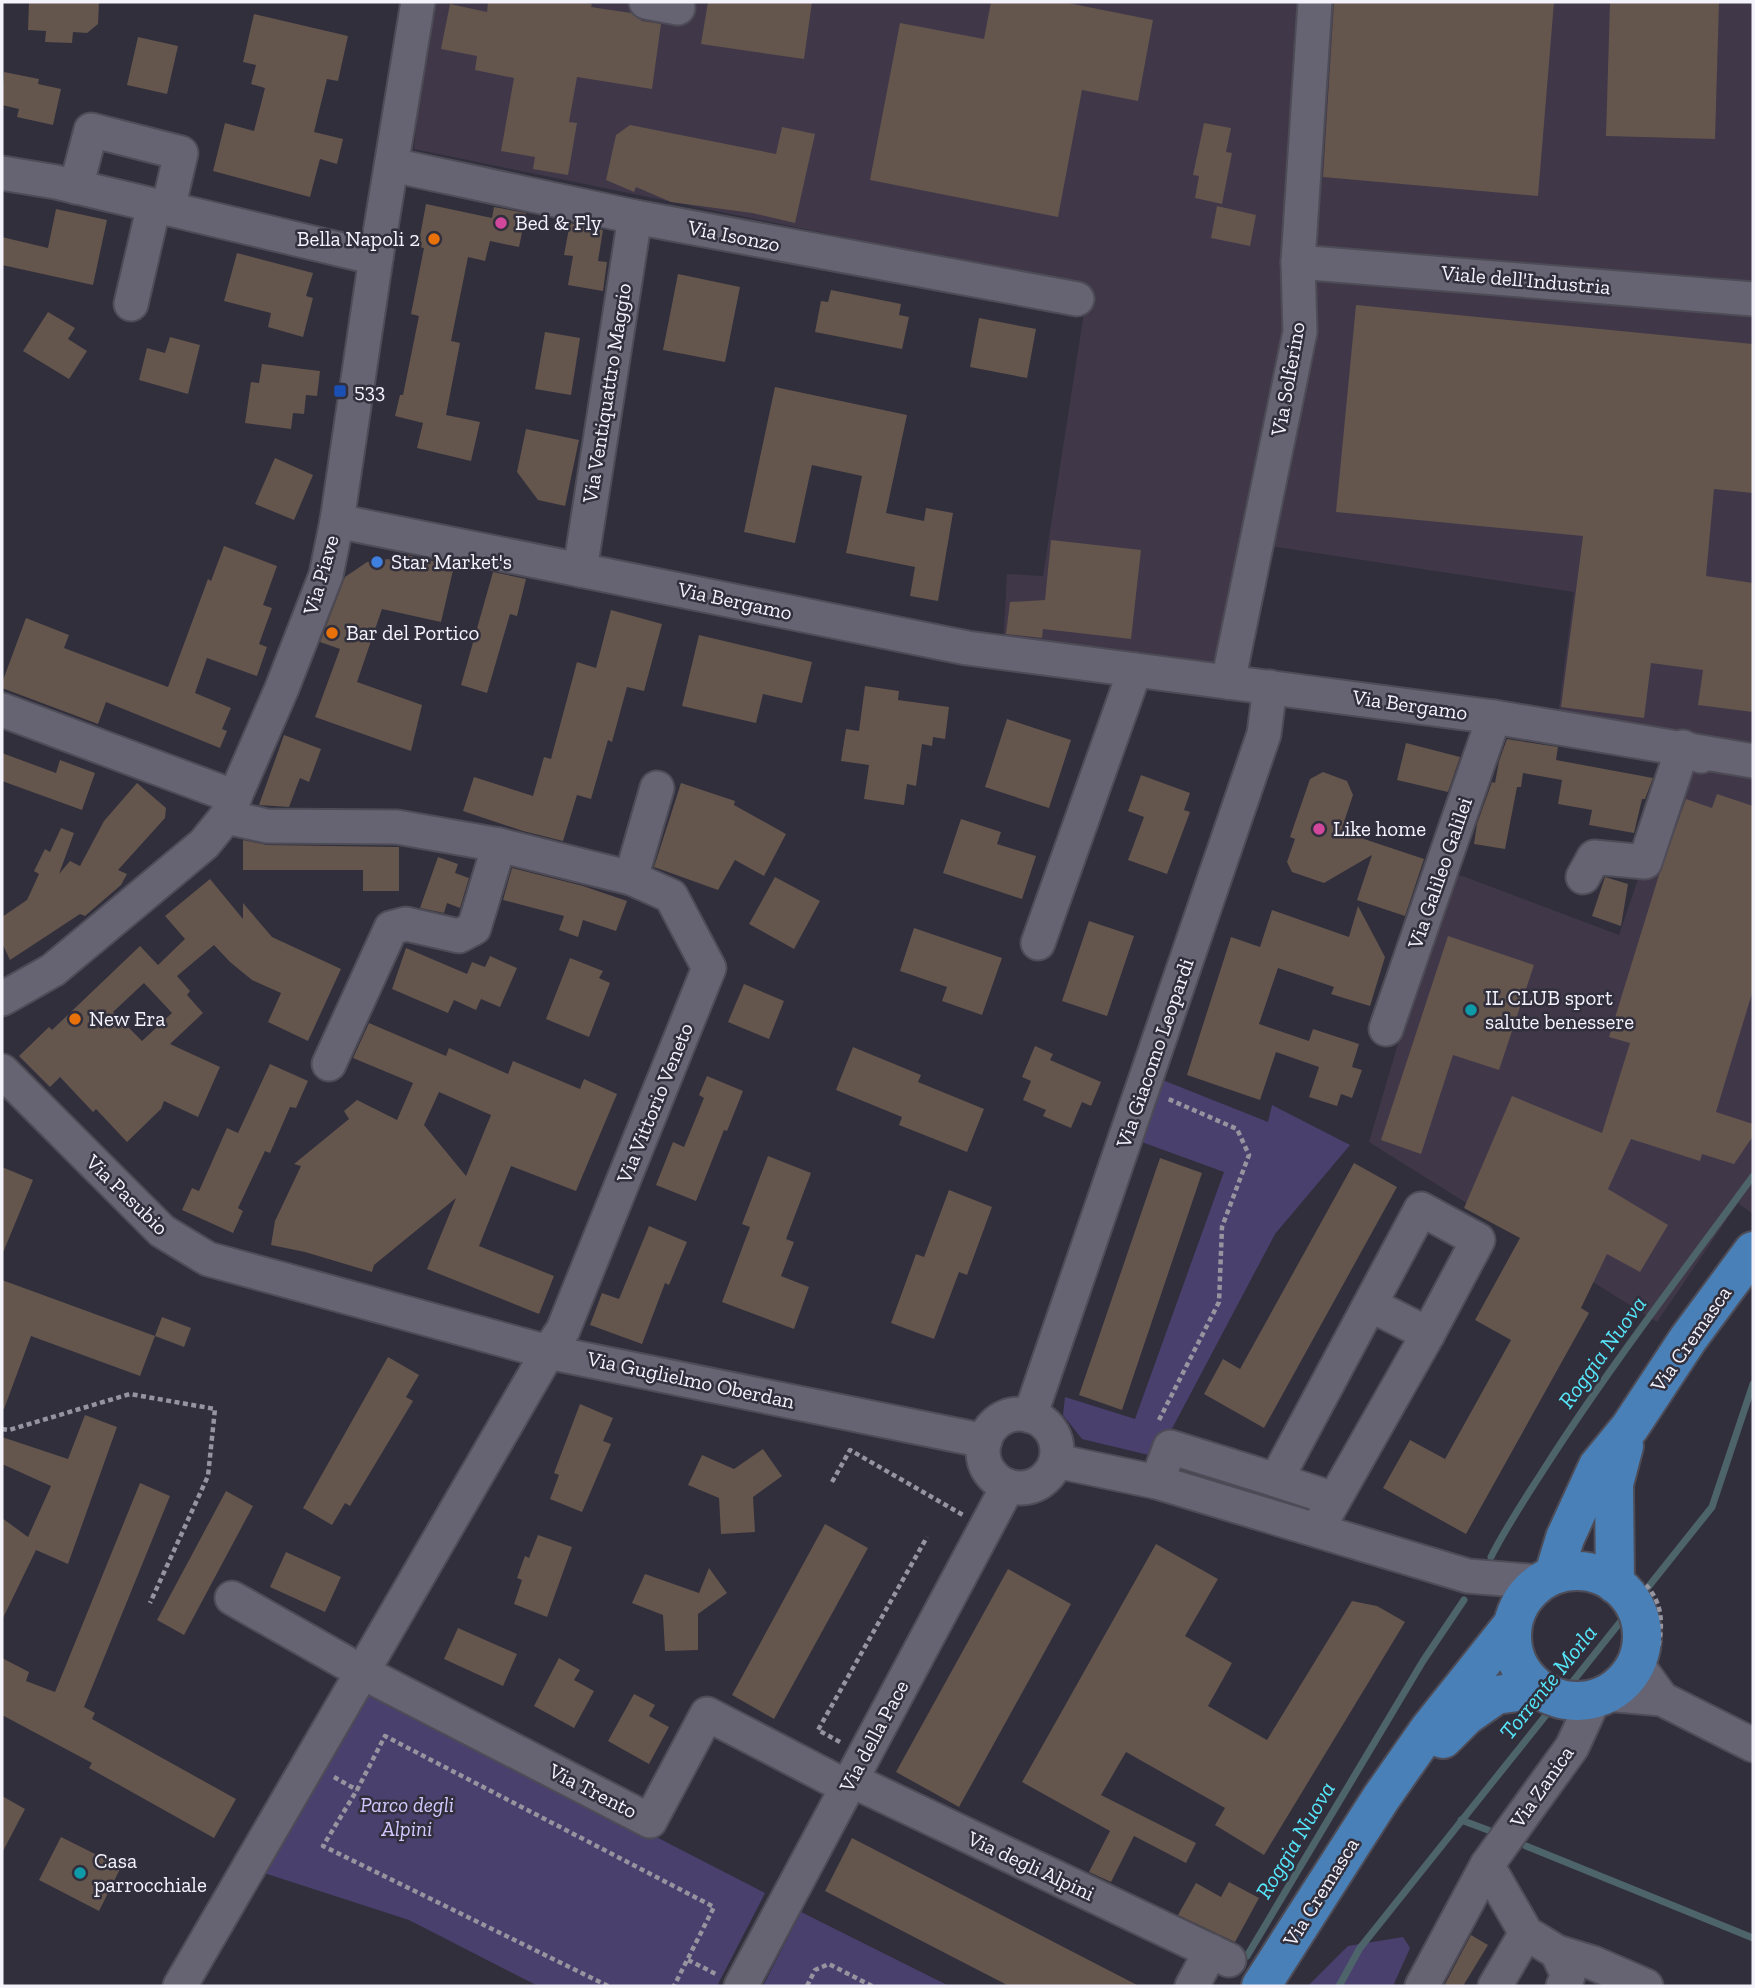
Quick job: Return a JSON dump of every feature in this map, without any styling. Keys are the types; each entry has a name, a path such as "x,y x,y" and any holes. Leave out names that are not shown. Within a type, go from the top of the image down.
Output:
{"main road":[{"name":"Via Cremasca","path":"1572,1701 1517,1663 1511,1637 1565,1538 1598,1466 1630,1427 1688,1339 1753,1251"},
{"name":"Via Cremasca","path":"1630,1427 1614,1484 1628,1599 1642,1637 1636,1663"},
{"path":"1531,1597 1577,1571 1591,1572 1628,1599"},
{"name":"Via Cremasca","path":"1261,1986 1381,1798 1430,1728 1531,1597"},
{"path":"1572,1701 1624,1681 1636,1663"},
{"name":"Via Cremasca","path":"1381,1798 1466,1716 1496,1695 1572,1701"}],"street":[{"path":"646,2 678,8"},
{"name":"Via Solferino","path":"1228,682 1300,332 1298,262 1315,15"},
{"name":"Via Piave","path":"2,999 53,970 204,844 230,807 282,688 326,575 337,521 415,17"},
{"path":"66,184 91,130 181,153 131,303"},
{"path":"2,162 66,184"},
{"name":"Via Isonzo","path":"392,165 635,217 1077,299"},
{"path":"2,173 66,184 376,258"},
{"name":"Via Ventiquattro Maggio","path":"580,570 635,217"},
{"name":"Viale dell'Industria","path":"1298,262 1753,299"},
{"name":"Via Bergamo","path":"337,521 967,648 1494,717 1753,761"},
{"path":"1038,943 1135,670"},
{"name":"Via Giacomo Leopardi","path":"1030,1416 1264,734 1270,687"},
{"name":"Via Vittorio Veneto","path":"2,710 267,825 397,827 499,845 631,878 671,896 709,968 564,1330 548,1352"},
{"name":"Via Galileo Galilei","path":"1386,1028 1494,717"},
{"path":"1583,877 1594,857 1645,862 1683,747"},
{"name":"Via Bergamo","path":"1683,747 1753,781"},
{"path":"631,878 657,788"},
{"path":"329,1064 391,928 406,924 459,936 474,928 499,845"},
{"name":"Via Pasubio","path":"2,1071 162,1231 208,1259 400,1310"},
{"path":"1276,1480 1421,1209 1478,1240 1318,1530"},
{"path":"1371,1305 1428,1334"},
{"name":"Via Guglielmo Oberdan","path":"400,1310 548,1352 985,1441"},
{"path":"180,1986 548,1352"},
{"path":"1030,1416 1041,1421 1052,1433 1056,1444 1056,1461 1051,1472 1037,1484 1026,1488 1008,1486 997,1480 986,1465 985,1441 995,1425 1005,1418 1030,1416"},
{"path":"1157,1482 1170,1447 1334,1499"},
{"path":"1056,1461 1157,1482 1531,1597"},
{"name":"Via della Pace","path":"741,1986 1008,1486"},
{"name":"Via Trento","path":"232,1598 362,1672 650,1821 707,1714 849,1783"},
{"path":"1636,1663 1662,1699 1753,1745"},
{"path":"1572,1701 1662,1699"},
{"name":"Via Zanica","path":"1422,1986 1496,1853 1572,1747 1572,1701"},
{"name":"Via degli Alpini","path":"849,1783 1220,1956 1192,1986"},
{"path":"1496,1853 1526,1933 1557,1952 1593,1963 1646,1986"},
{"path":"1495,1986 1526,1933"},
{"path":"1557,1952 1568,1976 1563,1986"}],"path":[{"path":"1143,1088 1237,1129 1249,1155 1222,1227 1219,1302 1156,1427"},
{"path":"2,1429 9,1430 130,1394 215,1409 208,1476 150,1603"},
{"path":"832,1482 850,1450 985,1528"},
{"path":"847,1746 818,1730 927,1537"},
{"path":"608,1986 323,1846 358,1790 385,1736 714,1907 674,1986"},
{"path":"807,1986 815,1970 829,1964 872,1986"}],"shaded area":[{"path":"429,2 1753,2 1753,1214 1738,1203 1657,1322 1369,1142 1449,871 1619,935 1683,747 1556,732 1574,592 1264,545 1237,688 1003,648 1007,574 1043,576 1088,287 414,149"}],"green space":[{"path":"1160,1079 1268,1122 1272,1105 1350,1145 1275,1234 1157,1457 1082,1439 1063,1415 1065,1397 1135,1419 1224,1172 1139,1141"},
{"name":"Parco degli Alpini","path":"367,1688 765,1893 717,1986 538,1986 409,1920 261,1872"},
{"path":"801,1912 949,1986 763,1986"},
{"path":"1403,1937 1410,1948 1393,1986 1308,1986 1348,1946"}],"building":[{"path":"29,2 99,2 98,24 87,33 73,32 72,43 45,42 46,31 28,30"},
{"path":"488,2 581,2 592,4 591,7 631,13 642,21 661,24 652,89 577,77 569,122 577,123 568,175 533,169 535,157 501,151 514,78 475,70 477,56 441,49 450,4 487,12"},
{"path":"708,2 812,2 804,59 701,44"},
{"path":"991,2 1063,2 1153,20 1138,101 1082,90 1058,217 870,180 900,23 984,39"},
{"path":"1334,2 1554,2 1538,196 1323,177"},
{"path":"1610,2 1719,2 1715,139 1606,136"},
{"path":"254,14 348,36 338,81 327,79 314,132 343,139 337,164 320,159 310,197 213,171 225,123 254,131 265,88 251,84 256,65 243,62"},
{"path":"138,37 178,46 167,94 127,85"},
{"path":"4,72 39,79 38,84 61,89 53,125 17,117 19,109 2,105"},
{"path":"1204,123 1231,128 1226,152 1232,153 1222,204 1195,198 1199,176 1193,175"},
{"path":"630,125 776,154 782,127 815,134 795,223 752,213 671,202 636,187 634,192 606,180 616,135"},
{"path":"426,204 492,218 494,207 526,213 519,247 490,241 485,261 468,257 451,341 460,343 446,415 480,422 471,461 417,448 423,423 395,416 400,395 403,395 419,316 411,314 424,248 418,247"},
{"path":"1217,206 1256,215 1250,246 1211,238"},
{"path":"56,209 107,220 93,285 2,265 2,237 48,248"},
{"path":"570,223 603,230 598,261 607,262 603,291 568,285 573,256 564,255"},
{"path":"237,253 313,273 306,296 313,298 303,337 268,327 271,313 224,301"},
{"path":"678,274 740,287 725,362 663,350"},
{"path":"831,290 901,304 899,315 909,317 902,349 815,332 821,301 828,302"},
{"path":"1356,305 1753,344 1753,493 1714,489 1706,576 1753,583 1753,712 1698,705 1703,670 1651,663 1644,718 1561,707 1583,536 1336,512"},
{"path":"48,312 75,328 68,339 87,351 69,379 23,351"},
{"path":"979,318 1036,329 1027,378 970,367"},
{"path":"545,332 580,338 571,395 535,389"},
{"path":"170,337 200,345 188,394 139,380 147,348 165,353"},
{"path":"262,364 320,371 317,396 306,395 304,414 293,413 291,429 245,423 251,382 259,383"},
{"path":"775,387 907,415 886,513 924,521 926,508 953,513 938,601 910,596 915,567 846,553 862,476 812,465 795,543 744,532"},
{"path":"526,429 579,440 565,506 538,500 517,472"},
{"path":"275,458 313,475 294,520 255,504"},
{"path":"1051,540 1141,550 1131,639 1043,629 1042,638 1006,634 1010,602 1045,600"},
{"path":"224,546 277,566 263,605 272,608 259,644 267,647 257,676 207,658 195,693 231,708 222,729 227,731 220,748 106,702 98,724 2,688 26,618 69,635 64,648 168,687 208,579 211,581"},
{"path":"398,553 454,566 441,622 382,609 357,682 422,705 411,751 315,717 340,649 320,642 345,577 367,562 397,558"},
{"path":"493,572 526,579 517,616 510,614 487,693 461,685"},
{"path":"611,610 662,624 644,691 627,687 612,742 608,740 591,799 577,795 563,841 463,811 474,777 533,796 544,757 551,759 577,662 596,668"},
{"path":"699,635 812,662 802,703 763,694 756,723 682,706"},
{"path":"865,686 899,691 898,700 949,707 945,739 933,737 932,746 922,744 916,786 907,784 904,805 864,799 869,765 841,761 846,729 859,731"},
{"path":"1007,719 1071,740 1049,808 985,787"},
{"path":"284,735 321,749 309,782 300,778 289,807 259,805"},
{"path":"1507,739 1558,747 1556,760 1653,778 1645,799 1642,799 1634,833 1589,825 1592,810 1558,804 1562,780 1523,773 1521,787 1517,787 1505,849 1474,844 1477,824 1492,782 1495,783"},
{"path":"1406,743 1460,757 1448,792 1397,780"},
{"path":"2,753 56,773 60,760 95,773 82,810 2,781"},
{"path":"1323,772 1347,781 1353,795 1342,828 1350,831 1349,834 1424,859 1405,916 1357,900 1372,855 1324,883 1292,872 1287,862 1295,839 1290,837 1310,779"},
{"path":"1141,775 1190,793 1184,810 1190,812 1167,874 1128,860 1144,817 1128,811"},
{"path":"137,783 166,808 165,818 118,870 127,874 121,885 85,916 80,914 10,960 2,943 2,917 27,900 39,874 34,871 45,849 50,852 61,828 74,833 59,874 70,861 80,866 104,821"},
{"path":"681,783 735,801 734,805 786,834 764,876 735,860 718,890 654,867"},
{"path":"1717,794 1753,806 1753,990 1716,1112 1753,1124 1753,1136 1734,1164 1702,1154 1700,1161 1631,1139 1608,1189 1668,1225 1640,1272 1607,1254 1581,1308 1589,1313 1466,1534 1383,1488 1410,1440 1445,1459 1511,1340 1475,1320 1520,1238 1464,1208 1512,1096 1602,1133 1630,1043 1609,1037 1659,875 1686,799 1712,808"},
{"path":"961,819 1001,832 997,844 1036,856 1022,899 943,873"},
{"path":"243,840 267,845 399,847 399,891 363,891 363,870 243,870"},
{"path":"438,857 458,864 455,873 469,878 460,908 447,903 444,913 420,908"},
{"path":"512,868 583,886 627,901 616,931 583,920 578,937 559,930 564,916 503,900"},
{"path":"775,877 820,901 794,949 749,924"},
{"path":"1605,877 1628,884 1621,926 1592,916"},
{"path":"210,879 243,919 243,903 272,937 341,969 308,1041 268,1022 281,993 252,980 214,945 177,976 190,991 187,995 203,1013 170,1044 220,1067 198,1117 164,1101 161,1109 127,1142 96,1109 93,1112 60,1077 50,1087 19,1056 49,1027 52,1030 140,946 158,965 185,939 165,916","holes":["144,983 172,1013 142,1041 113,1012"]},
{"path":"1358,906 1385,957 1370,1006 1331,994 1334,987 1278,968 1259,1024 1309,1041 1313,1029 1359,1044 1352,1067 1362,1070 1352,1098 1341,1094 1337,1106 1309,1097 1319,1067 1276,1052 1260,1100 1187,1075 1231,937 1260,947 1272,910 1349,937"},
{"path":"1089,921 1134,936 1107,1016 1062,1001"},
{"path":"914,928 1002,958 982,1015 942,1001 947,987 900,971"},
{"name":"IL CLUB sport salute benessere","path":"1448,936 1534,965 1499,1070 1453,1055 1421,1154 1381,1140"},
{"path":"406,948 467,974 472,962 485,967 490,956 517,968 500,1007 481,999 476,1010 454,1000 448,1013 392,989"},
{"path":"570,958 603,971 599,978 610,983 589,1037 546,1019"},
{"path":"744,984 784,1001 769,1039 728,1022"},
{"path":"369,1023 446,1056 449,1048 508,1074 513,1061 580,1089 584,1079 617,1094 576,1191 511,1166 479,1246 554,1276 539,1314 427,1269 456,1198 374,1265 372,1272 271,1245 275,1221 301,1166 294,1164 349,1119 344,1111 357,1100 397,1120 413,1083 353,1058","holes":["439,1092 491,1115 466,1176 424,1125"]},
{"path":"1035,1046 1053,1054 1050,1060 1101,1082 1091,1106 1082,1102 1071,1128 1043,1116 1046,1110 1023,1100 1031,1081 1022,1077"},
{"path":"853,1047 921,1075 918,1082 984,1109 967,1152 899,1125 902,1117 836,1090"},
{"path":"270,1064 308,1081 296,1108 290,1107 270,1153 265,1151 238,1208 243,1211 233,1233 182,1210 192,1188 199,1191 227,1128 238,1133"},
{"path":"707,1076 743,1091 727,1131 724,1130 696,1201 656,1185 673,1142 684,1147 704,1098 699,1095"},
{"path":"768,1156 811,1173 786,1239 794,1242 781,1276 809,1287 794,1329 722,1302 750,1227 742,1224"},
{"path":"1160,1158 1202,1173 1122,1410 1079,1395"},
{"path":"1354,1163 1397,1187 1264,1428 1204,1394 1223,1359 1240,1369"},
{"path":"2,1167 33,1180 2,1255"},
{"path":"949,1190 992,1207 967,1275 959,1272 934,1339 891,1323 916,1254 924,1257"},
{"path":"649,1226 687,1242 669,1285 665,1283 642,1344 590,1325 602,1293 619,1299"},
{"path":"2,1280 155,1336 140,1376 31,1336 2,1409"},
{"path":"162,1317 191,1328 184,1347 155,1336"},
{"path":"388,1357 419,1375 406,1397 413,1401 350,1506 345,1503 332,1525 303,1508"},
{"path":"580,1404 613,1418 603,1441 611,1444 582,1512 550,1499 559,1475 554,1473"},
{"path":"85,1415 117,1427 68,1564 36,1550 2,1620 2,1518 28,1537 51,1486 2,1464 2,1437 68,1459"},
{"path":"763,1449 782,1476 753,1497 755,1532 721,1534 719,1498 688,1485 702,1455 734,1469"},
{"path":"140,1483 170,1496 84,1707 95,1713 92,1719 236,1799 214,1838 89,1768 92,1763 2,1715 2,1658 29,1672 26,1681 55,1692"},
{"path":"226,1491 253,1506 184,1635 157,1620"},
{"path":"825,1524 868,1548 774,1719 732,1695"},
{"path":"538,1535 572,1547 547,1617 514,1604 522,1580 517,1578 525,1556 529,1558"},
{"path":"1156,1544 1218,1579 1185,1636 1232,1663 1208,1706 1267,1740 1352,1601 1377,1606 1405,1622 1264,1855 1215,1825 1225,1808 1126,1752 1101,1795 1196,1843 1186,1863 1134,1836 1111,1882 1089,1872 1110,1831 1022,1782"},
{"path":"286,1552 341,1577 325,1612 270,1587"},
{"path":"709,1568 727,1593 698,1614 698,1650 665,1651 663,1615 632,1603 645,1574 699,1593"},
{"path":"1008,1569 1071,1604 959,1807 896,1772"},
{"path":"458,1628 517,1654 503,1686 444,1659"},
{"path":"559,1658 580,1670 574,1680 594,1691 574,1728 534,1706"},
{"path":"634,1694 655,1705 649,1716 669,1727 649,1764 608,1741"},
{"path":"2,1796 25,1809 2,1853"},
{"name":"Casa parrocchiale","path":"61,1837 121,1867 99,1911 39,1880"},
{"path":"852,1838 1139,1986 1009,1986 825,1891"},
{"path":"1229,1882 1259,1898 1235,1942 1178,1915 1196,1883 1221,1897"},
{"path":"1471,1935 1488,1945 1463,1986 1444,1986"}],"waterway":[{"name":"Roggia Nuova","path":"1491,1557 1570,1429 1753,1176"},
{"name":"Torrente Morla","path":"1339,1986 1360,1948 1712,1507 1753,1384"},
{"name":"Roggia Nuova","path":"1247,1956 1423,1661 1464,1600"},
{"path":"1461,1820 1488,1830"},
{"path":"1526,1846 1753,1938"}],"place":[{"name":"Bed & Fly","path":"501,223"},
{"name":"Bella Napoli 2","path":"434,239"},
{"name":"533","path":"340,391"},
{"name":"Star Market's","path":"377,562"},
{"name":"Bar del Portico","path":"332,633"},
{"name":"Like home","path":"1319,829"},
{"name":"IL CLUB sport salute benessere","path":"1471,1010"},
{"name":"New Era","path":"75,1019"},
{"name":"Casa parrocchiale","path":"80,1873"}]}
